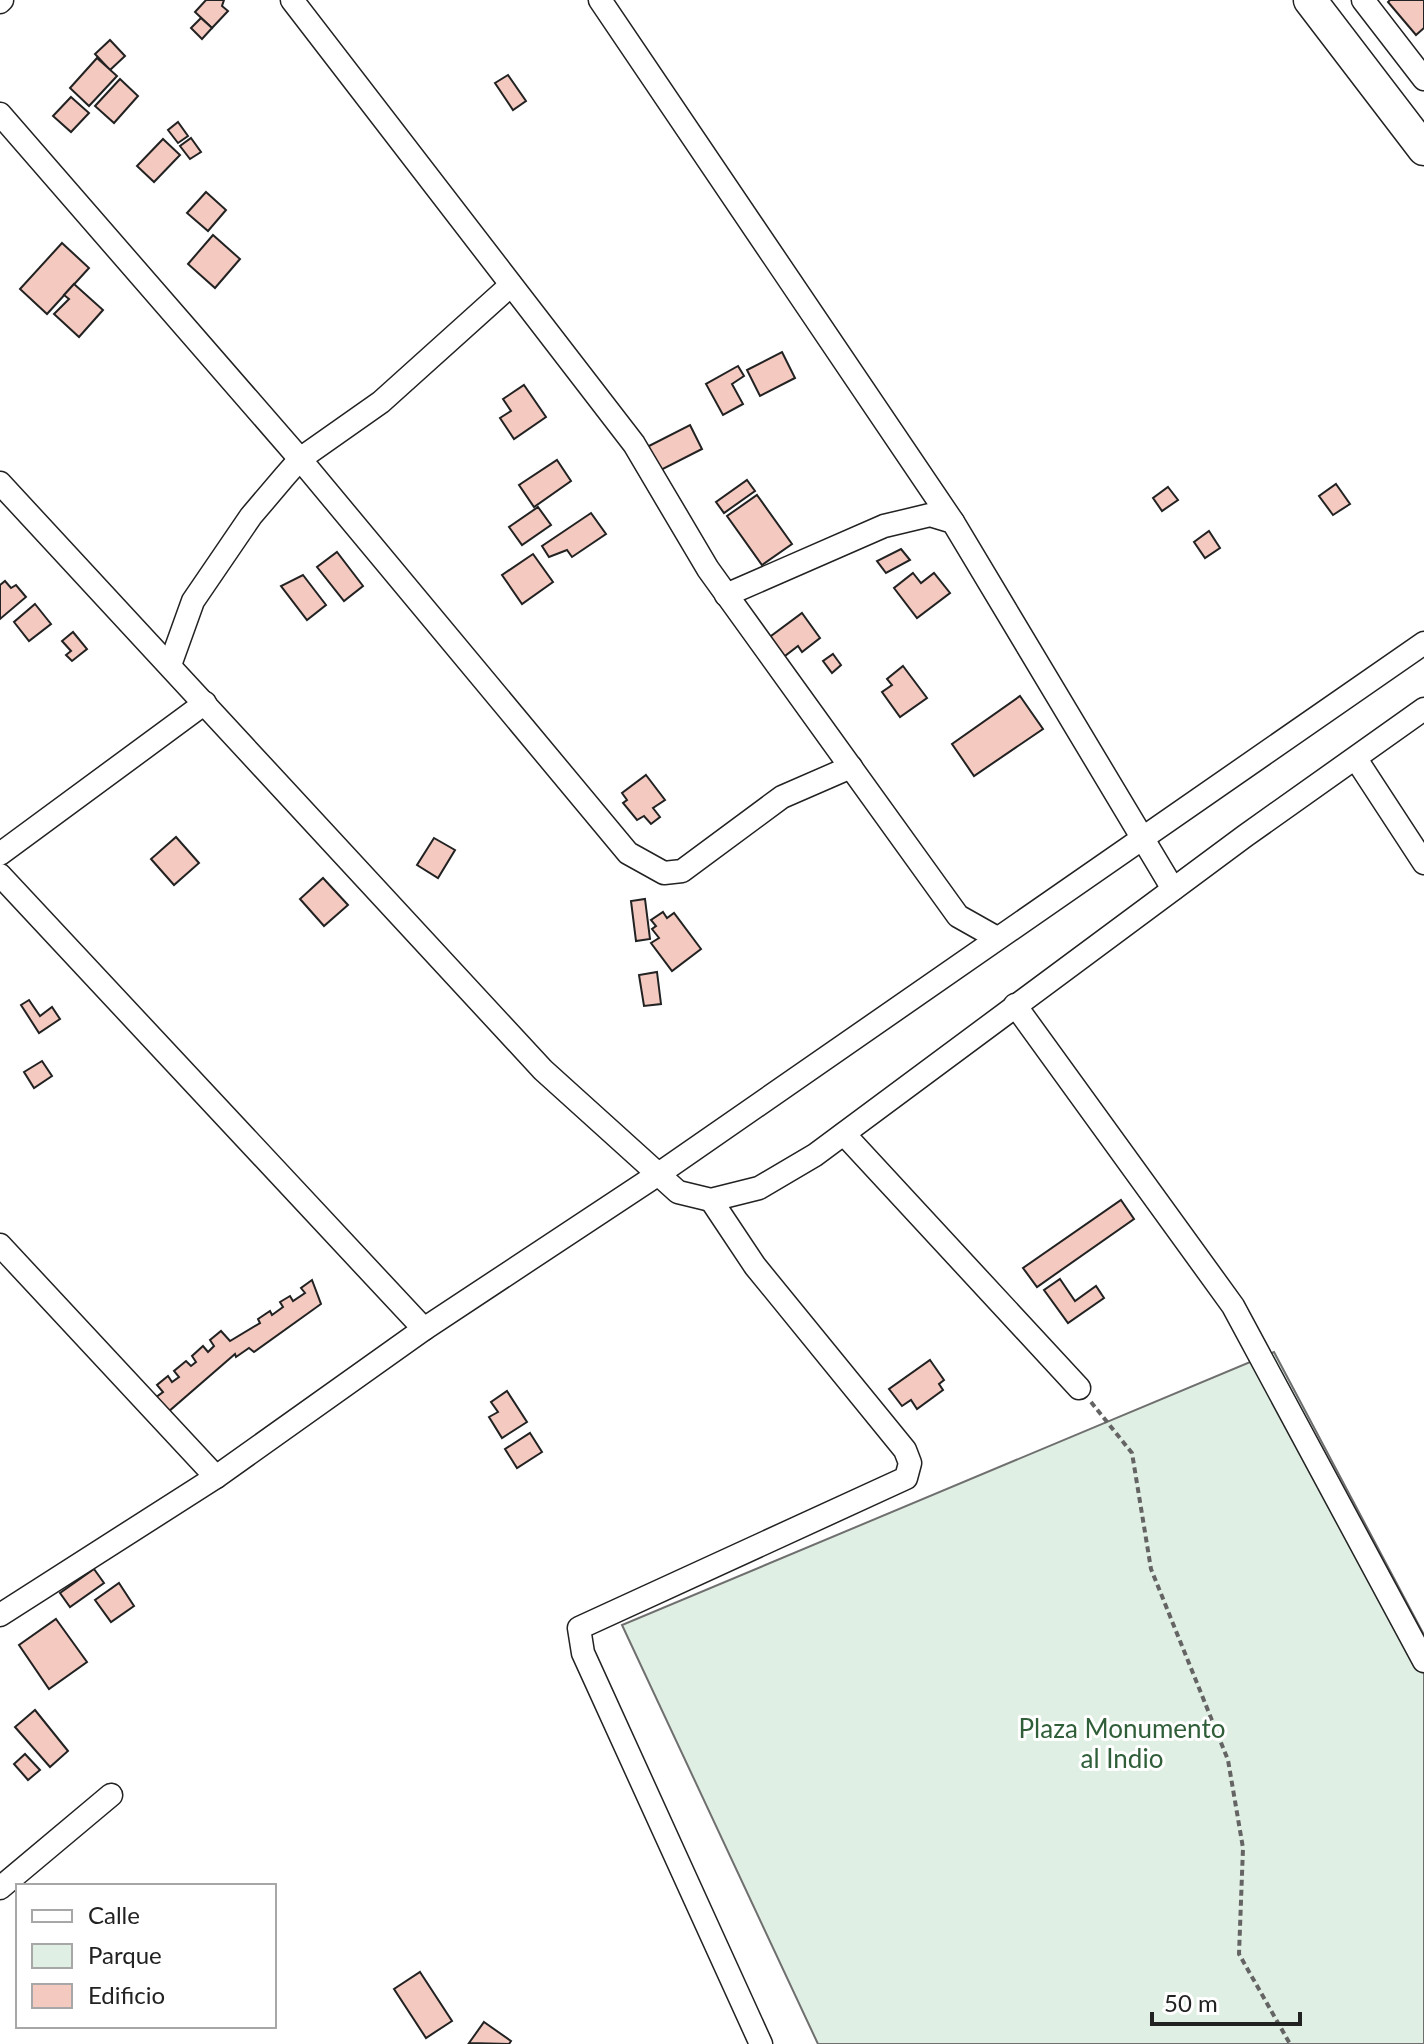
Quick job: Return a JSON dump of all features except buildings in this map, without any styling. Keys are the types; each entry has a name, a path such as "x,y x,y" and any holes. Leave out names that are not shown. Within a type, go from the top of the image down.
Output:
{"highway":[{"path":"1310,0 1424,149"}],"street":[{"path":"292,0 634,444 726,595 958,916 997,938"},
{"path":"600,0 953,522 1173,889"},
{"path":"1363,0 1424,79"},
{"path":"0,114 300,459 628,853 664,873 682,871 782,797 851,767"},
{"path":"170,665 193,601 251,516 300,459 381,402 511,285"},
{"path":"0,483 543,1070 678,1192 711,1200 759,1188 844,1134 1173,889 1424,709"},
{"path":"726,595 884,526 930,515 953,522"},
{"path":"0,1615 216,1477 424,1329 660,1173 1424,643"},
{"path":"0,854 205,703"},
{"path":"1356,759 1424,863"},
{"path":"0,875 424,1329"},
{"path":"1015,1005 1233,1306 1424,1661"},
{"path":"844,1134 1079,1388"},
{"path":"711,1200 755,1266 905,1450 910,1463 906,1478 579,1628 583,1653 761,2044"},
{"path":"0,1245 216,1477"},
{"path":"0,1888 111,1795"}],"path":[{"path":"1079,1388 1132,1453 1151,1569 1228,1760 1243,1848 1239,1954 1290,2044"}],"green space":[{"name":"Plaza Monumento al Indio","path":"1274,1352 1424,1635 1424,2044 818,2044 622,1625"}]}
